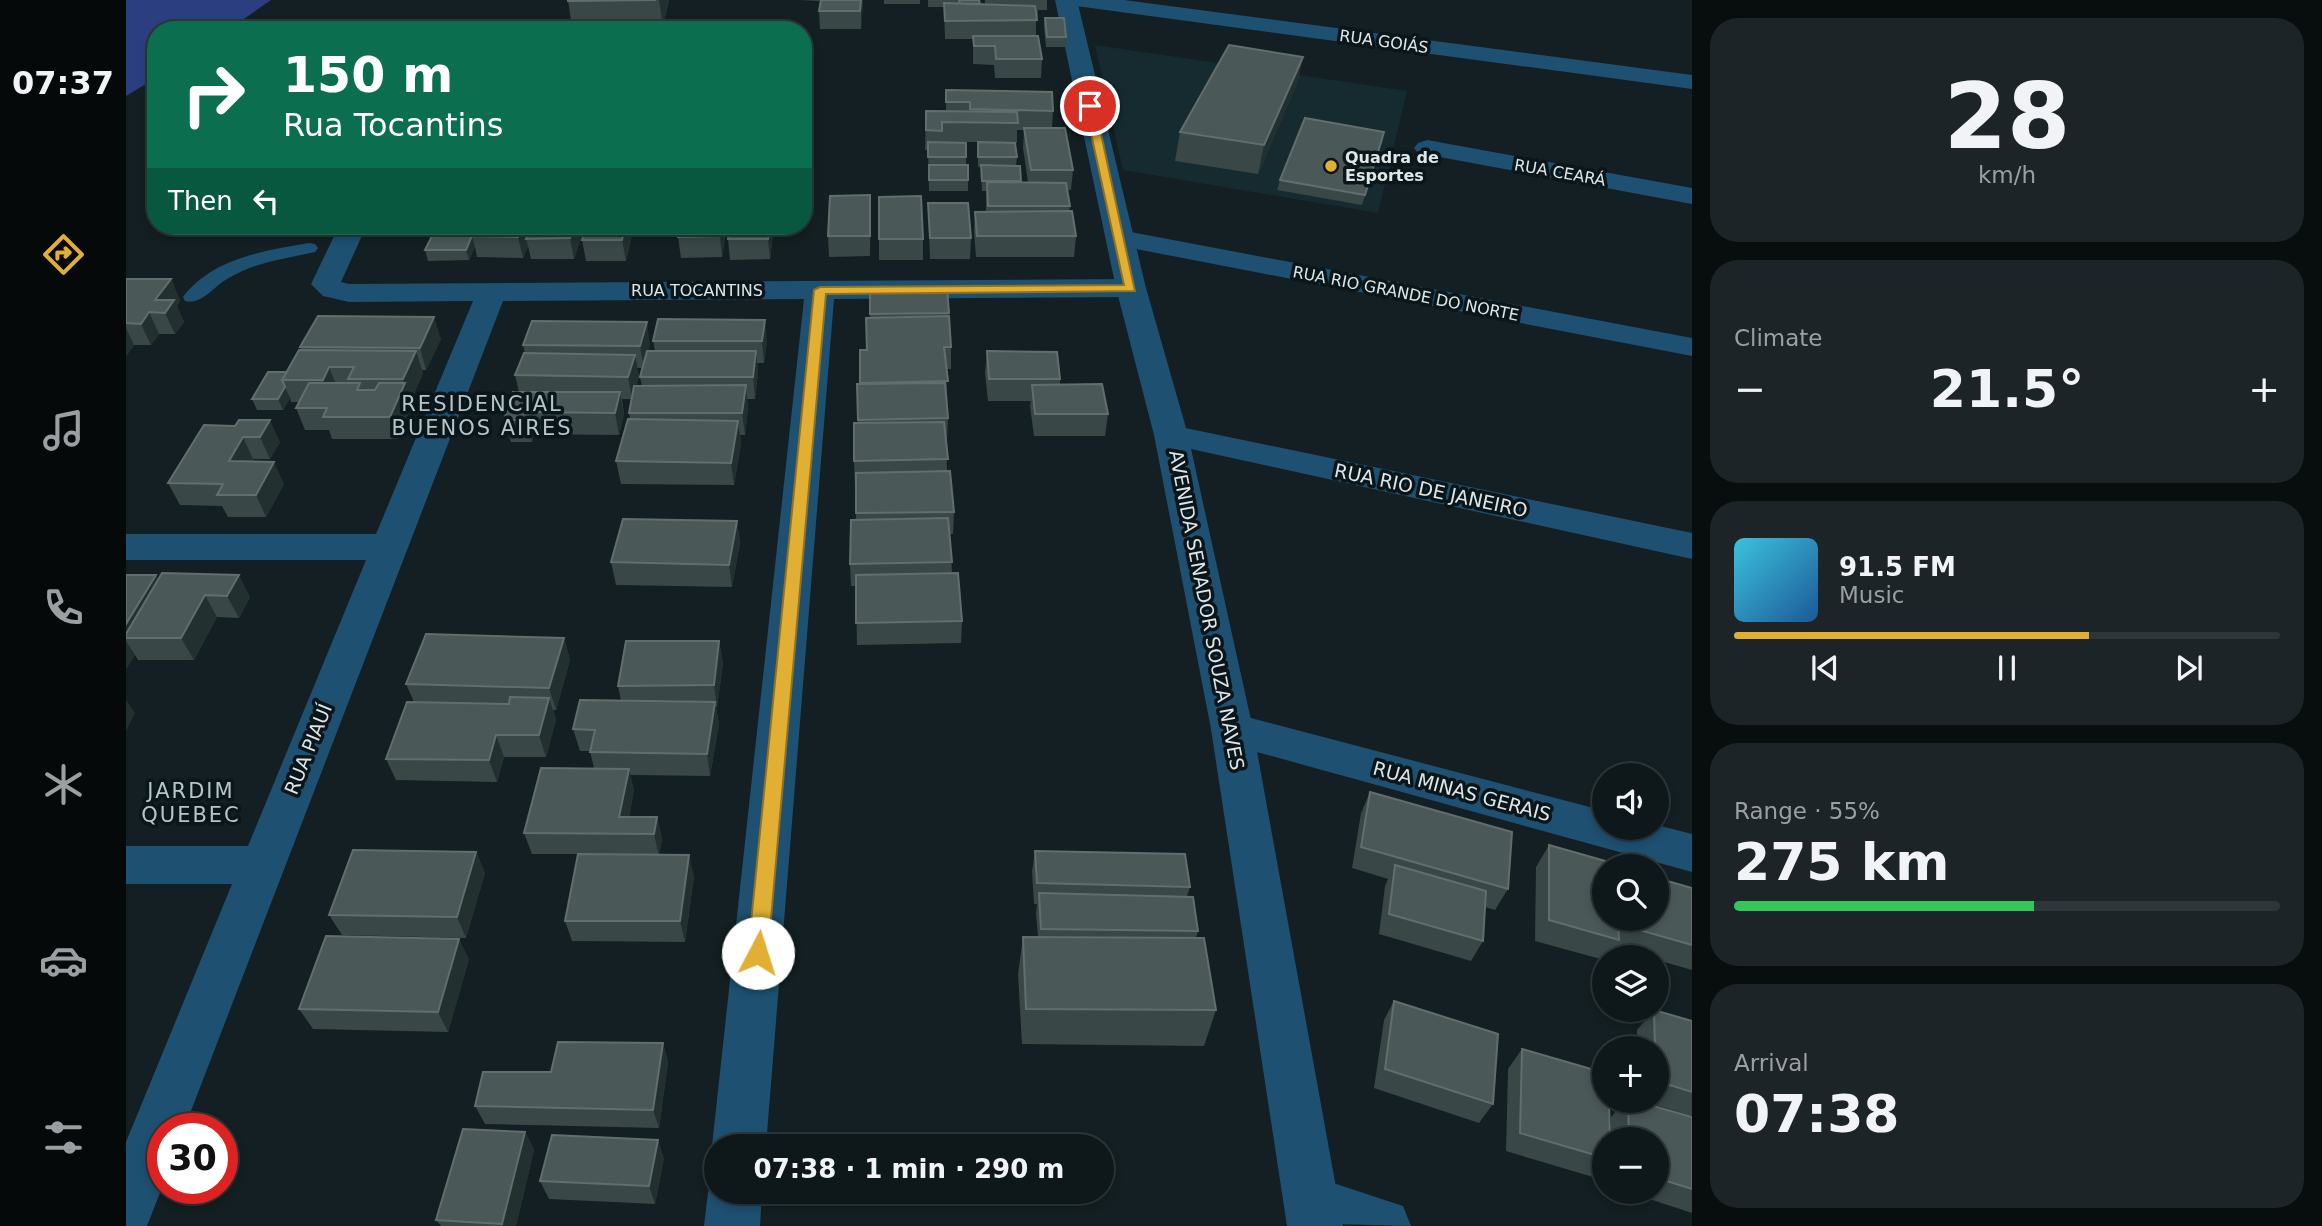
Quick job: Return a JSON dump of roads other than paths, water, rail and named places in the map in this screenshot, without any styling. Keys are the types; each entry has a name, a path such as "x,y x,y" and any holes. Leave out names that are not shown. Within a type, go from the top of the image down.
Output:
{"street":[{"name":"AVENIDA SENADOR SOUZA NAVES","path":"1066,0 1131,288 1171,435 1233,729 1314,1215"},
{"name":"RUA GOIÁS","path":"1076,0 1692,82"},
{"name":"RUA CEARÁ","path":"1427,148 1692,196"},
{"name":"RUA TOCANTINS","path":"348,235 326,284 333,290 349,293 1131,288"},
{"name":"RUA RIO GRANDE DO NORTE","path":"1120,238 1692,347"},
{"name":"RUA PIAUÍ","path":"126,1209 492,290"},
{"path":"740,1134 820,290"},
{"name":"RUA RIO DE JANEIRO","path":"1171,435 1692,546"},
{"path":"126,547 389,547"},
{"name":"RUA MINAS GERAIS","path":"1233,729 1692,853"},
{"path":"126,865 262,865"},
{"path":"732,1226 734,1204"},
{"path":"1314,1215 1383,1226"}],"lane":[{"path":"192,297 209,279 236,264 260,255 309,248"}],"water":[{"path":"126,0 271,0 241,21 147,21 147,83 126,96"}],"place":[{"name":"Quadra de Esportes","path":"1331,166"}],"district":[{"name":"RESIDENCIAL BUENOS AIRES","path":"482,416"},
{"name":"JARDIM QUEBEC","path":"191,803"}]}
